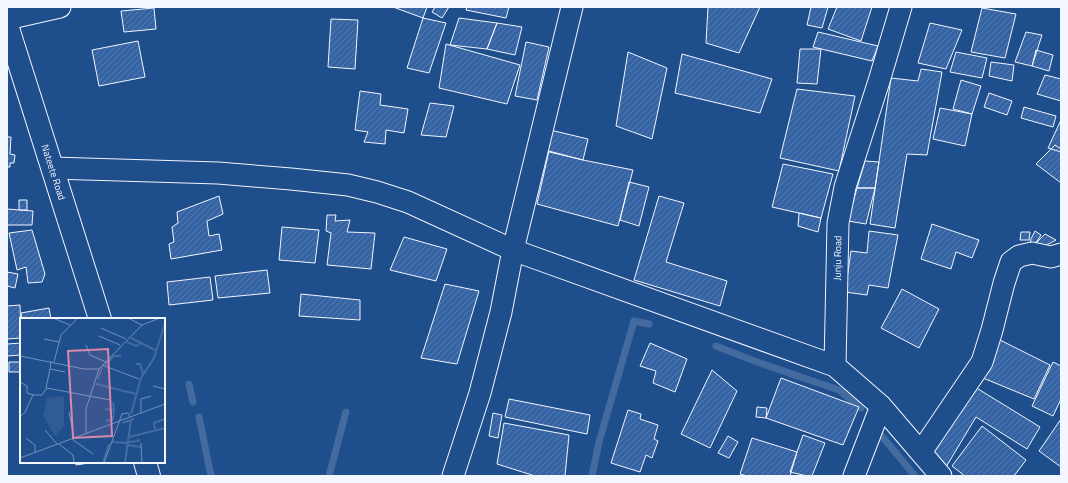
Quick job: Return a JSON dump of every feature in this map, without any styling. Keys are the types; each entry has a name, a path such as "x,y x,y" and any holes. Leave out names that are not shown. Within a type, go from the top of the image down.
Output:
{"main road":[{"name":"Nateete Road","path":"7,25 100,318"},
{"path":"145,463 150,476"}],"street":[{"path":"7,19 60,7"},
{"path":"453,476 480,393 499,320 512,250 572,7"},
{"name":"Junju Road","path":"835,366 838,223 845,187 901,7"},
{"path":"52,168 218,173 291,179 348,185 408,202 512,250 835,366 881,406 941,476"},
{"path":"920,452 982,362 1011,262 1019,256 1032,254 1051,257 1061,254"},
{"path":"854,476 881,406"}],"building":[{"path":"393,7 427,7 423,18"},
{"path":"435,7 449,7 442,18 432,12"},
{"path":"467,7 509,7 506,18 466,10"},
{"path":"708,7 760,7 739,53 706,43"},
{"path":"811,7 828,7 822,28 807,25"},
{"path":"837,7 872,7 861,41 828,29"},
{"path":"154,8 156,29 124,32 121,11"},
{"path":"982,8 1016,14 1005,58 971,52"},
{"path":"423,18 446,23 429,73 407,68"},
{"path":"459,18 497,23 487,49 450,45"},
{"path":"331,19 358,20 355,69 328,67"},
{"path":"497,23 522,27 515,55 487,49"},
{"path":"930,23 962,30 946,69 918,63"},
{"path":"818,32 878,46 872,61 813,47"},
{"path":"1026,32 1042,35 1032,66 1015,62"},
{"path":"138,41 145,77 99,86 92,50"},
{"path":"526,42 549,47 537,100 515,96"},
{"path":"446,44 520,65 507,104 439,88"},
{"path":"800,49 821,49 817,84 797,83"},
{"path":"1036,50 1053,55 1049,71 1032,66"},
{"path":"628,52 667,68 652,139 616,126"},
{"path":"956,52 987,58 982,78 950,72"},
{"path":"682,54 772,79 760,113 675,93"},
{"path":"991,62 1014,65 1012,81 989,76"},
{"path":"921,69 942,72 927,155 907,154 895,228 870,224 891,78 918,81"},
{"path":"1045,75 1061,79 1061,101 1037,94"},
{"path":"961,80 981,86 972,114 953,109"},
{"path":"797,89 855,96 839,171 780,158"},
{"path":"360,91 381,94 380,105 408,109 404,133 386,130 385,144 364,142 368,132 355,130"},
{"path":"989,93 1012,101 1007,115 984,107"},
{"path":"430,103 454,106 446,137 421,135"},
{"path":"1024,107 1056,116 1053,127 1021,118"},
{"path":"940,108 972,114 965,146 933,139"},
{"path":"1061,120 1061,152 1048,148"},
{"path":"546,129 588,139 583,160 541,150"},
{"path":"7,137 11,137 10,154 15,155 14,163 10,163 10,167 7,167"},
{"path":"1055,145 1061,149 1061,183 1036,164"},
{"path":"549,151 583,160 633,170 618,226 537,204"},
{"path":"865,161 879,162 875,188 857,188"},
{"path":"783,164 833,174 821,218 772,207"},
{"path":"629,182 649,187 639,226 620,220"},
{"path":"857,188 875,188 866,224 848,221"},
{"path":"219,196 223,214 207,221 209,236 219,234 222,250 171,259 169,244 174,242 172,227 178,223 177,212"},
{"path":"659,196 684,203 666,262 727,281 720,306 634,280"},
{"path":"19,200 27,200 27,210 19,210"},
{"path":"7,209 33,211 32,225 7,225"},
{"path":"799,213 821,218 818,232 798,226"},
{"path":"327,215 336,215 335,221 350,220 347,232 375,233 371,269 327,265 331,233 326,231"},
{"path":"932,224 979,240 972,258 956,252 951,269 921,259"},
{"path":"282,227 319,230 315,263 279,260"},
{"path":"32,230 45,274 42,282 28,283 26,267 17,270 9,233"},
{"path":"869,231 898,235 888,288 869,285 867,295 845,292 851,251 867,253"},
{"path":"1035,231 1041,235 1035,244 1030,241"},
{"path":"1021,232 1030,232 1029,240 1020,240"},
{"path":"1045,234 1056,240 1043,247 1035,244"},
{"path":"404,237 447,249 436,281 390,270"},
{"path":"267,270 270,293 218,298 215,276"},
{"path":"7,272 18,274 15,288 7,286"},
{"path":"210,277 213,300 169,305 167,282"},
{"path":"445,284 479,291 457,364 421,358"},
{"path":"902,289 939,309 919,348 881,328"},
{"path":"301,294 360,300 360,320 299,316"},
{"path":"20,305 20,338 7,339 7,306"},
{"path":"49,308 51,318 22,318 21,313"},
{"path":"996,338 1050,365 1034,399 983,378"},
{"path":"20,343 20,355 7,356 7,344"},
{"path":"650,343 687,359 675,392 653,383 656,371 640,366"},
{"path":"9,362 20,362 20,372 9,372"},
{"path":"1053,362 1061,366 1061,399 1053,416 1032,406"},
{"path":"712,370 737,391 710,448 681,434"},
{"path":"781,378 859,407 843,445 766,418"},
{"path":"970,384 1040,427 1027,449 976,417 946,467 927,456"},
{"path":"509,399 590,415 587,434 505,417"},
{"path":"757,407 767,408 766,418 756,417"},
{"path":"628,410 641,414 640,419 658,425 654,439 658,441 652,458 646,455 640,472 611,463"},
{"path":"493,413 502,415 498,438 489,436"},
{"path":"1061,419 1061,467 1039,451"},
{"path":"504,423 569,435 565,476 535,476 497,464"},
{"path":"982,426 1026,460 1014,476 965,476 952,466"},
{"path":"803,435 825,443 812,476 790,472"},
{"path":"728,436 738,442 729,458 718,453"},
{"path":"752,438 797,452 790,476 747,476 740,474"},
{"path":"75,463 89,463 76,465"}],"waterway":[{"path":"592,476 599,442 634,321 649,324"},
{"path":"716,346 757,362 839,390 861,408"},
{"path":"189,384 193,402"},
{"path":"329,476 346,412"},
{"path":"199,417 211,476"},
{"path":"880,434 915,476"}]}
